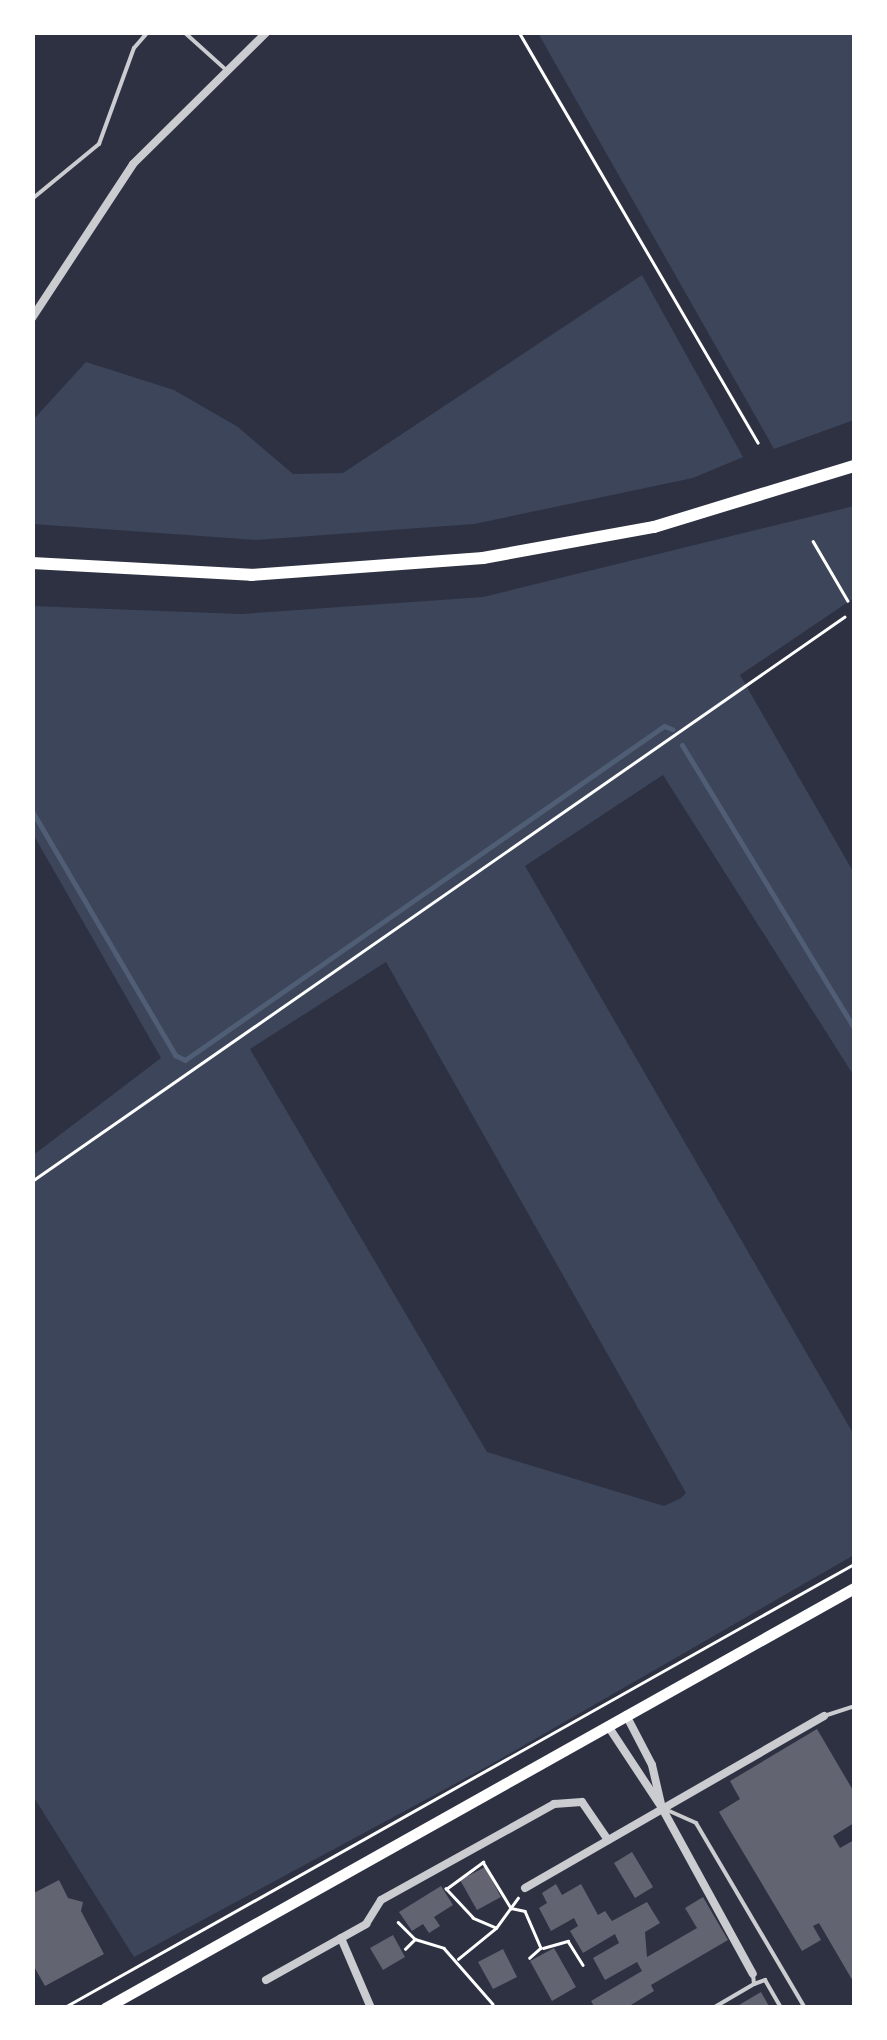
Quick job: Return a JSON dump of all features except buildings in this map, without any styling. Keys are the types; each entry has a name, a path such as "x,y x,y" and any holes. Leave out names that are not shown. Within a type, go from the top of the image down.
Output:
{"highway":[{"path":"32,563 251,574 483,558 654,527 854,466"}],"main road":[{"path":"105,2008 854,1588"}],"street":[{"path":"32,318 132,164 224,68 267,32"},
{"path":"626,1716 652,1765 662,1808"},
{"path":"524,1888 824,1716"},
{"path":"608,1726 662,1808 754,1979"},
{"path":"266,1980 366,1924 381,1900 568,1798 582,1802 608,1840"},
{"path":"341,1938 372,2008"}],"lane":[{"path":"32,199 99,144 134,48 148,32"},
{"path":"184,32 224,68"},
{"path":"824,1716 854,1706"},
{"path":"662,1808 696,1822 805,2008"},
{"path":"713,2008 754,1979 765,1980 781,2008"}],"path":[{"path":"519,32 758,443"},
{"path":"32,1181 854,612 813,540"},
{"path":"63,2008 854,1564"},
{"path":"496,1928 474,1918 446,1889 448,1883 488,1862 511,1908"},
{"path":"456,1960 496,1928 524,1888"},
{"path":"511,1908 526,1910 542,1948"},
{"path":"398,1922 415,1939 444,1948 493,2004"},
{"path":"405,1949 415,1939"},
{"path":"530,1958 542,1948 568,1941 583,1965"}],"shaded area":[{"path":"538,33 854,33 854,420 774,449"},
{"path":"642,275 743,457 693,478 474,524 256,540 33,524 33,420 86,362 174,390 238,427 293,474 343,473"},
{"path":"854,506 854,598 740,675 854,873 854,1076 663,775 525,866 854,1435 854,1555 490,1765 134,1957 33,1796 32,1156 161,1058 33,834 32,606 241,614 483,597","holes":["386,962 686,1493 664,1506 487,1452 250,1049"]}],"waterway":[{"path":"32,811 175,1055 185,1060 664,726 672,729"},
{"path":"682,745 854,1028"}]}
